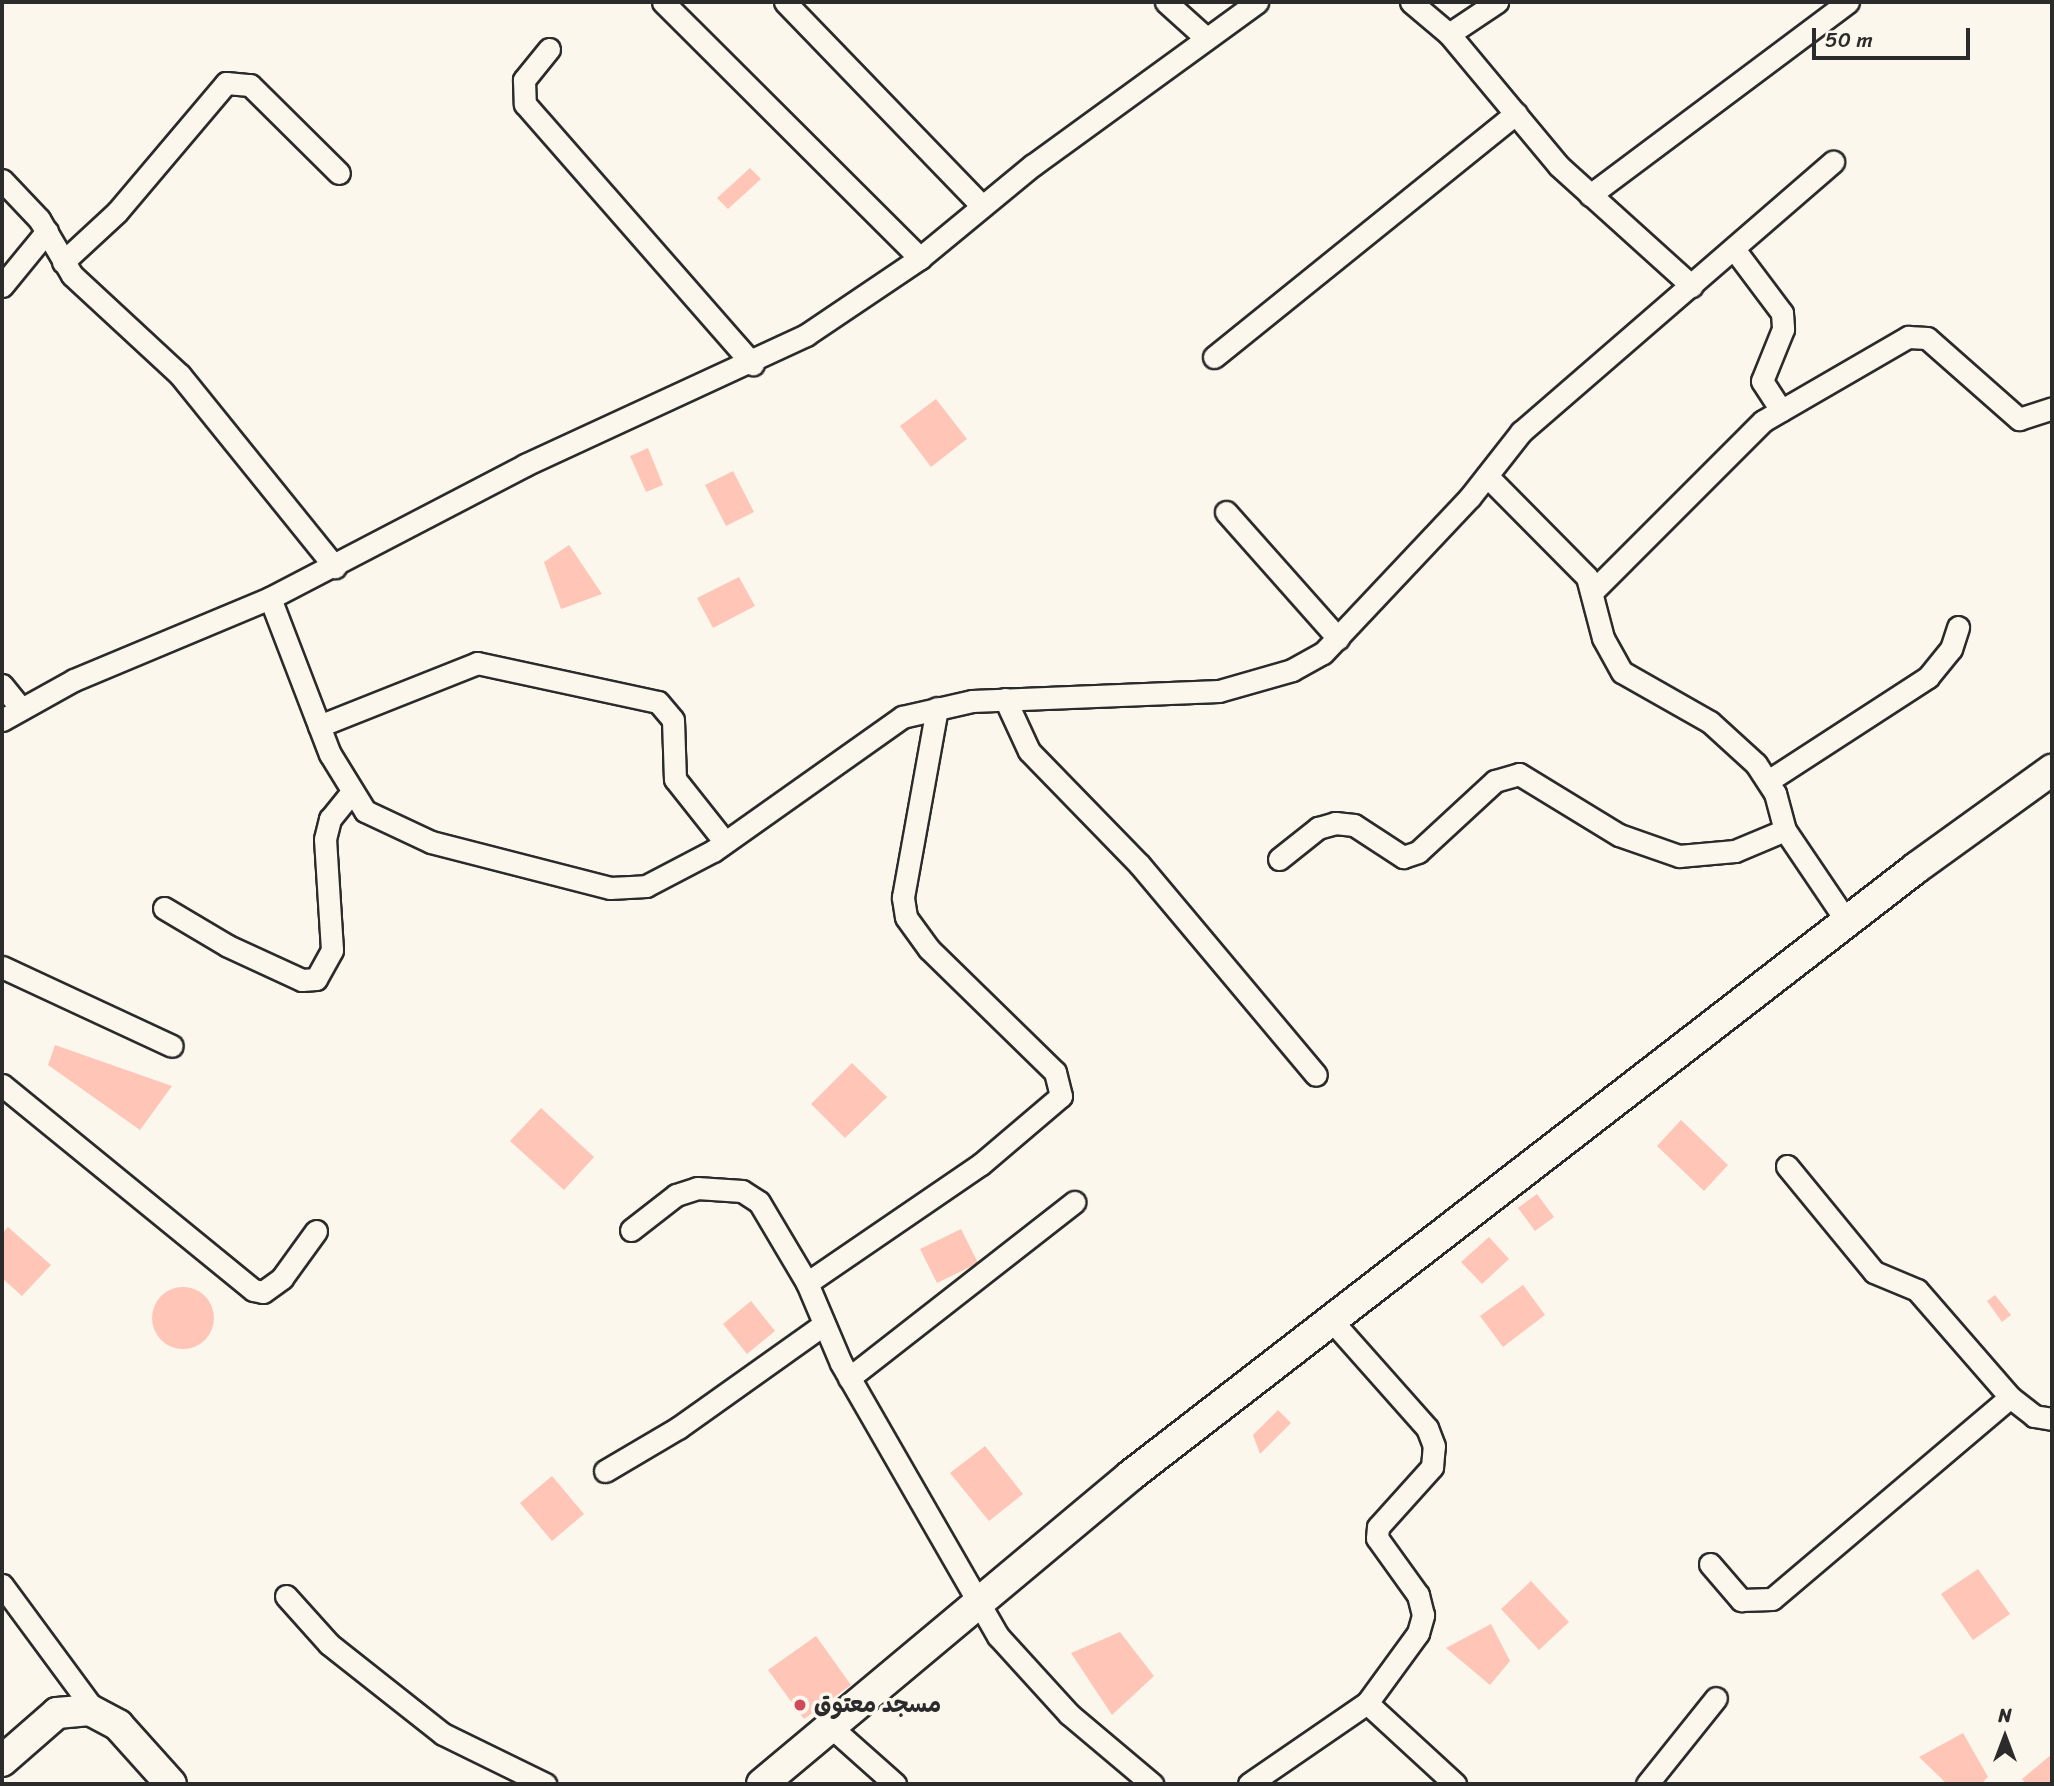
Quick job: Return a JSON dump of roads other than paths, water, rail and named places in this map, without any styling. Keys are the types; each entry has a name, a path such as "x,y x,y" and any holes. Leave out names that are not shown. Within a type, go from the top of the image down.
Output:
{"street":[{"path":"663,2 920,258"},
{"path":"785,2 982,206"},
{"path":"1166,2 1206,38"},
{"path":"2,720 20,707 335,567 536,460 753,365 920,258 982,206 1256,2"},
{"path":"1411,2 1449,34 1590,195 1692,286"},
{"path":"1449,34 1497,2"},
{"path":"1590,195 1848,2"},
{"path":"549,49 524,80 525,104 753,365"},
{"path":"63,261 117,212 226,83 250,85 339,173"},
{"path":"1214,357 1516,113"},
{"path":"270,598 319,726 350,794 365,811 409,835 610,888 662,880 725,842 875,734 937,708 1005,699 1219,691 1292,670 1339,638 1487,476 1521,432 1833,162"},
{"path":"2,180 47,231 63,261 180,375 335,567"},
{"path":"2,286 47,231"},
{"path":"1734,249 1782,313 1783,329 1762,381 1782,410"},
{"path":"1594,591 1763,421 1916,335 1939,346 2008,414 2031,418 2052,408"},
{"path":"1487,476 1594,591 1603,638 1622,672 1710,722 1768,781 1785,830 1847,922"},
{"path":"1226,512 1339,638"},
{"path":"1768,781 1928,677 1951,649 1958,627"},
{"path":"319,726 477,663 658,702 673,720 675,779 725,842"},
{"path":"2,685 20,707"},
{"path":"1005,699 1029,751 1139,864 1316,1075"},
{"path":"807,1283 981,1164 1061,1096 1055,1072 929,949 906,917 903,897 937,708"},
{"path":"762,1784 977,1602 1332,1321 1847,922 2052,770"},
{"path":"1279,859 1318,828 1335,823 1354,825 1402,857 1419,852 1495,781 1519,774 1619,835 1679,856 1735,851 1785,830"},
{"path":"164,908 228,946 302,979 316,979 332,950 325,839 330,819 350,794"},
{"path":"2,967 172,1046"},
{"path":"2,1086 253,1290 262,1292 282,1278 316,1231"},
{"path":"1787,1166 1874,1272 1917,1290 2010,1397 2034,1416 2052,1419"},
{"path":"631,1230 676,1195 697,1188 741,1191 773,1220 807,1283 823,1325 849,1378 977,1602 1026,1671 1152,1784"},
{"path":"849,1378 1074,1202"},
{"path":"1249,1784 1367,1703 1418,1633 1423,1615 1418,1595 1377,1538 1378,1527 1432,1467 1434,1447 1427,1428 1332,1321"},
{"path":"605,1471 678,1428 823,1325"},
{"path":"1710,1564 1741,1600 1772,1600 2010,1397"},
{"path":"2,1585 95,1711 118,1725 171,1784"},
{"path":"286,1596 329,1644 443,1734 545,1784"},
{"path":"1647,1784 1716,1698"},
{"path":"1367,1703 1455,1784"},
{"path":"2,1761 57,1713 95,1711"},
{"path":"831,1727 895,1784"}],"place":[{"name":"مسجد معتوق","path":"800,1705"}]}
